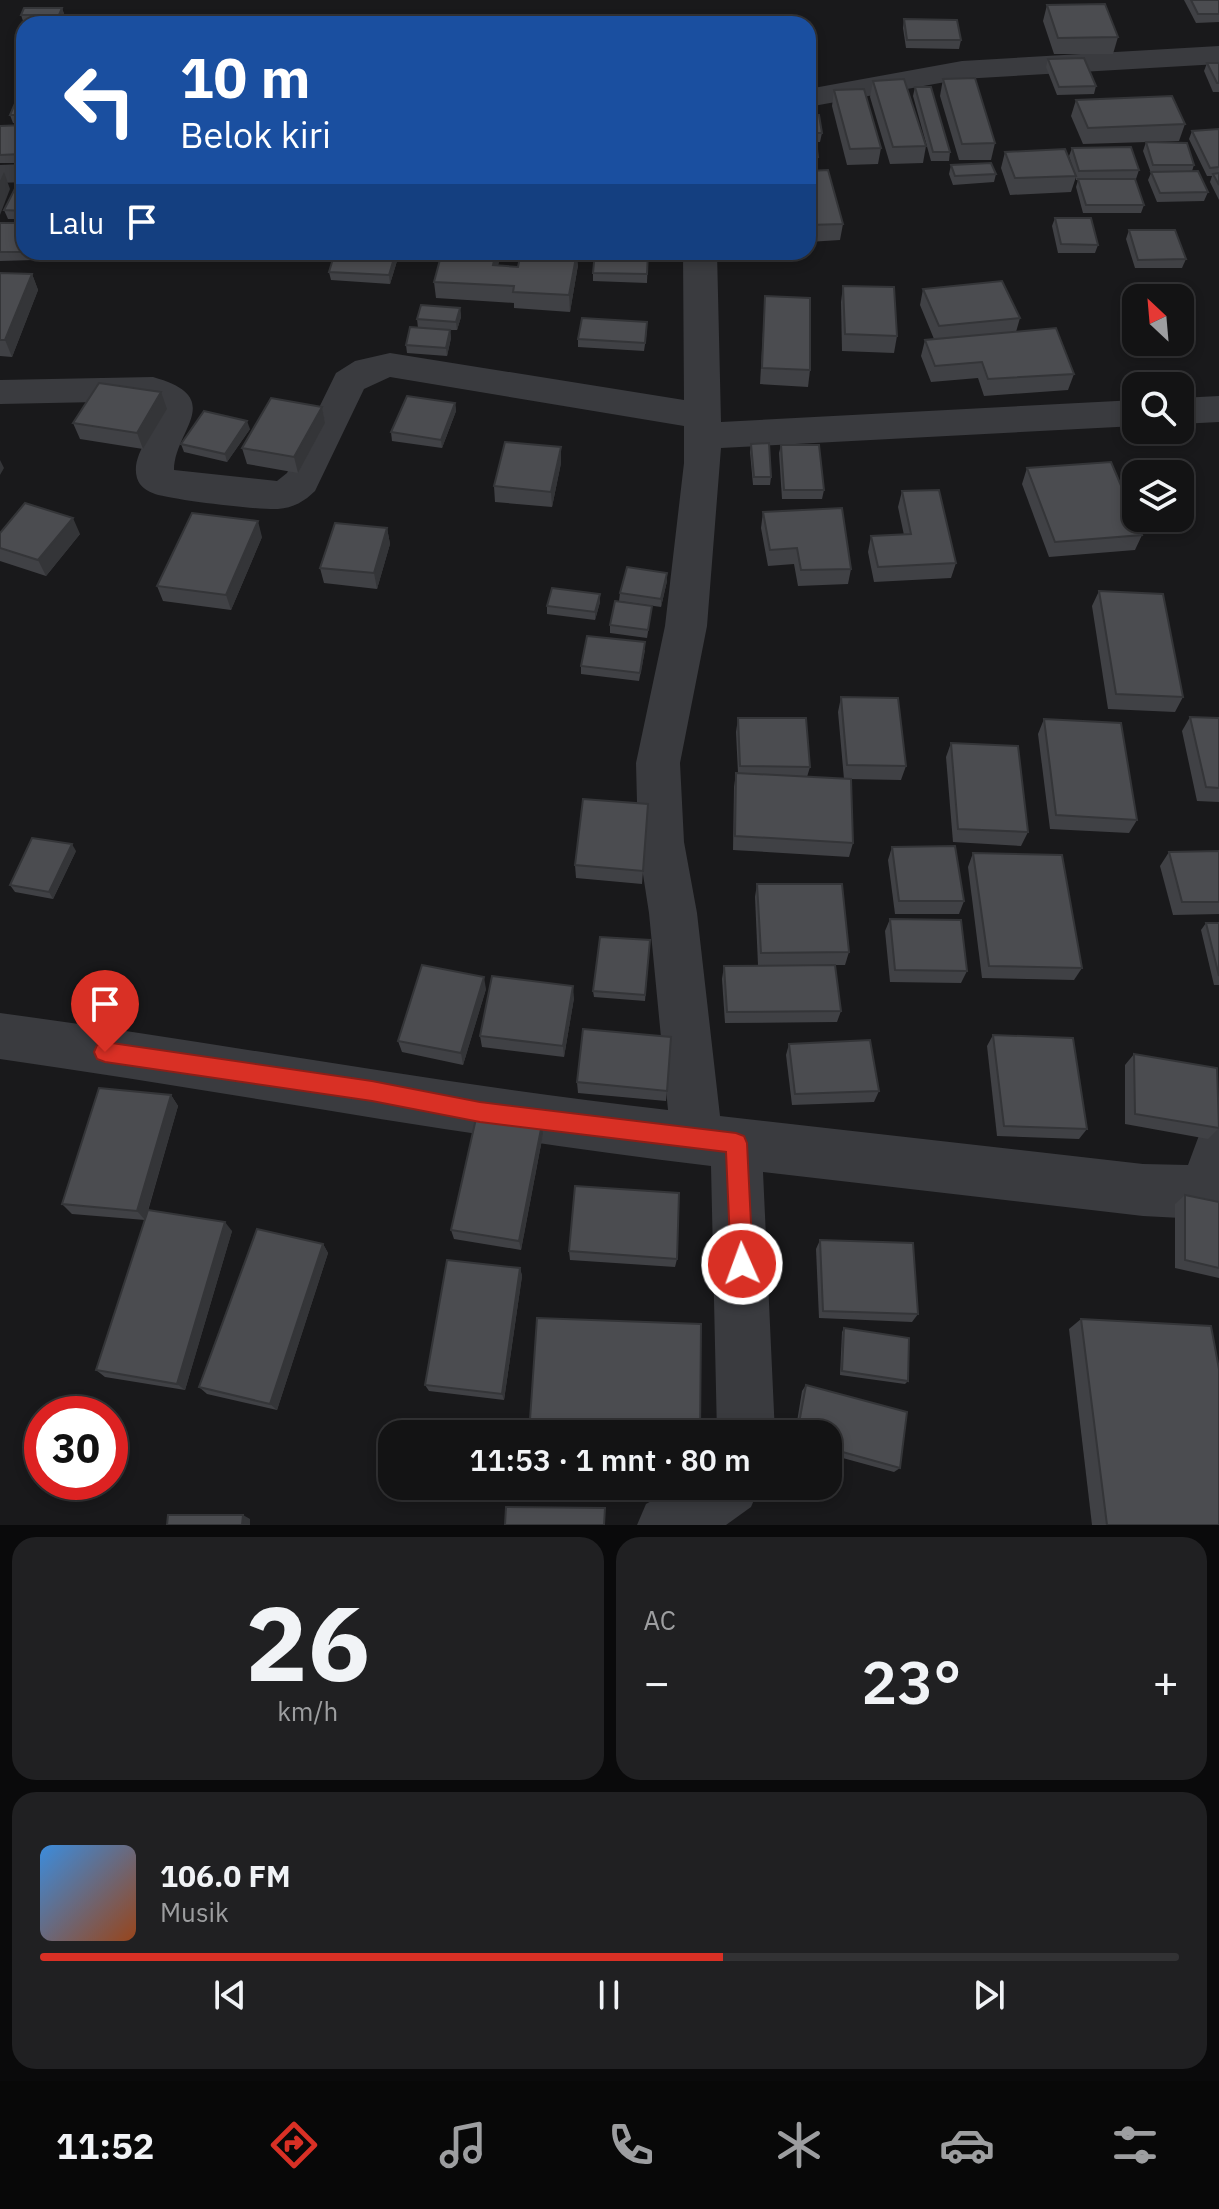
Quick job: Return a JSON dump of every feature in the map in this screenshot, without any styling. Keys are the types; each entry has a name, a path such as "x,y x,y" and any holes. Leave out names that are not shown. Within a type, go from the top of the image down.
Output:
{"street":[{"path":"816,97 975,69 1219,55"},
{"path":"700,260 703,426 698,520 686,626 658,763 661,842 717,1141 745,1420"},
{"path":"0,392 153,389 174,402 177,416 157,459 154,470 156,478 165,483 277,495 291,492 302,481 349,382 368,370 390,365 703,426 1122,413"},
{"path":"1194,410 1219,409"},
{"path":"0,1036 192,1063 480,1112 717,1141 1143,1190 1215,1178"},
{"path":"667,1525 712,1500"}],"building":[{"path":"1191,0 1219,0 1219,14 1198,14"},
{"path":"1105,4 1118,37 1058,38 1047,5"},
{"path":"24,8 62,8 59,15 21,15"},
{"path":"904,19 957,20 961,40 907,40"},
{"path":"1084,58 1096,86 1059,87 1048,59"},
{"path":"1207,63 1219,63 1219,83 1217,83"},
{"path":"975,78 995,143 962,144 943,79"},
{"path":"904,79 926,146 893,147 873,81"},
{"path":"915,87 931,87 950,152 933,152"},
{"path":"864,89 881,148 850,149 834,90"},
{"path":"1172,96 1185,124 1088,128 1076,100"},
{"path":"16,101 16,115 10,115"},
{"path":"816,115 819,115 822,133 816,133"},
{"path":"16,125 16,154 0,155 0,126"},
{"path":"1219,129 1219,167 1210,168 1192,131"},
{"path":"1146,142 1187,143 1194,165 1153,165"},
{"path":"1131,147 1139,170 1079,171 1072,148"},
{"path":"1065,149 1076,176 1015,178 1005,152"},
{"path":"991,163 996,174 955,176 951,165"},
{"path":"828,170 843,224 816,225 816,171"},
{"path":"1198,171 1208,192 1160,193 1151,172"},
{"path":"1078,179 1135,179 1144,205 1086,205"},
{"path":"16,187 16,211 4,210"},
{"path":"1055,218 1091,218 1098,245 1061,244"},
{"path":"0,223 16,223 16,252 0,252"},
{"path":"1129,230 1175,230 1186,259 1138,260"},
{"path":"333,260 394,260 389,275 329,272"},
{"path":"440,260 494,260 493,265 518,267 519,260 576,260 569,295 513,292 514,286 434,282"},
{"path":"594,260 648,260 647,274 593,273"},
{"path":"0,273 32,274 5,340 0,340"},
{"path":"1002,281 1020,318 939,326 923,289"},
{"path":"843,286 894,287 897,336 845,334"},
{"path":"765,296 810,298 810,370 762,368"},
{"path":"421,305 460,308 456,322 417,319"},
{"path":"582,318 647,322 645,343 578,339"},
{"path":"410,327 450,330 446,348 406,345"},
{"path":"1056,328 1074,374 988,379 982,362 935,366 925,340"},
{"path":"99,383 161,392 137,433 73,423"},
{"path":"407,396 455,403 441,440 391,432"},
{"path":"271,398 322,407 294,457 242,448"},
{"path":"204,411 247,421 225,454 181,444"},
{"path":"505,442 561,447 551,492 494,486"},
{"path":"769,443 771,477 754,477 751,444"},
{"path":"781,445 819,445 824,490 784,490"},
{"path":"1111,462 1122,488 1122,532 1141,532 1142,535 1055,542 1027,468"},
{"path":"939,490 956,563 878,567 871,536 911,534 902,491"},
{"path":"25,503 73,518 38,560 0,548 0,533"},
{"path":"842,508 851,569 801,570 797,548 770,550 763,512"},
{"path":"192,513 258,521 226,595 157,586"},
{"path":"335,523 387,528 374,573 320,568"},
{"path":"627,567 667,573 661,599 620,593"},
{"path":"552,588 600,594 595,612 547,606"},
{"path":"1099,591 1163,594 1183,697 1116,694"},
{"path":"615,601 652,606 648,630 610,625"},
{"path":"587,636 645,642 640,673 581,666"},
{"path":"841,697 898,698 906,766 847,765"},
{"path":"1190,717 1219,718 1219,788 1206,787"},
{"path":"738,718 806,718 810,767 740,766"},
{"path":"1044,719 1121,723 1137,820 1056,815"},
{"path":"951,743 1018,746 1028,832 958,829"},
{"path":"736,773 851,779 853,843 735,836"},
{"path":"583,799 648,804 643,871 575,865"},
{"path":"32,838 72,844 49,892 10,885"},
{"path":"955,846 964,901 899,901 892,847"},
{"path":"1219,851 1219,902 1182,902 1169,852"},
{"path":"973,853 1062,855 1082,968 989,966"},
{"path":"757,884 842,884 849,952 761,953"},
{"path":"890,919 961,920 967,971 895,970"},
{"path":"1206,923 1219,923 1219,976"},
{"path":"600,937 650,940 645,995 593,991"},
{"path":"422,965 484,977 461,1053 398,1041"},
{"path":"835,965 841,1011 727,1012 724,966"},
{"path":"492,976 573,986 563,1046 480,1036"},
{"path":"583,1029 671,1037 667,1091 577,1082"},
{"path":"993,1035 1073,1038 1087,1129 1004,1126"},
{"path":"870,1040 879,1091 795,1094 789,1044"},
{"path":"1134,1054 1217,1068 1219,1128 1135,1114"},
{"path":"99,1088 171,1095 137,1211 62,1204"},
{"path":"477,1114 542,1124 519,1241 451,1230"},
{"path":"575,1186 679,1193 677,1259 569,1251"},
{"path":"1185,1195 1219,1202 1219,1268 1185,1260"},
{"path":"148,1210 225,1222 177,1384 96,1370"},
{"path":"257,1229 323,1244 270,1404 199,1387"},
{"path":"820,1240 913,1243 918,1314 823,1311"},
{"path":"447,1260 520,1268 502,1394 425,1385"},
{"path":"537,1318 701,1324 700,1420 530,1420"},
{"path":"1081,1319 1211,1326 1219,1369 1219,1525 1107,1525"},
{"path":"844,1328 909,1338 908,1381 842,1371"},
{"path":"806,1385 907,1412 900,1468 842,1452 842,1420 800,1420"},
{"path":"506,1507 605,1508 604,1525 505,1525"},
{"path":"168,1515 243,1515 242,1525 167,1525"}],"route":[{"path":"105,1052 372,1091 480,1112 736,1143 742,1264"}]}
